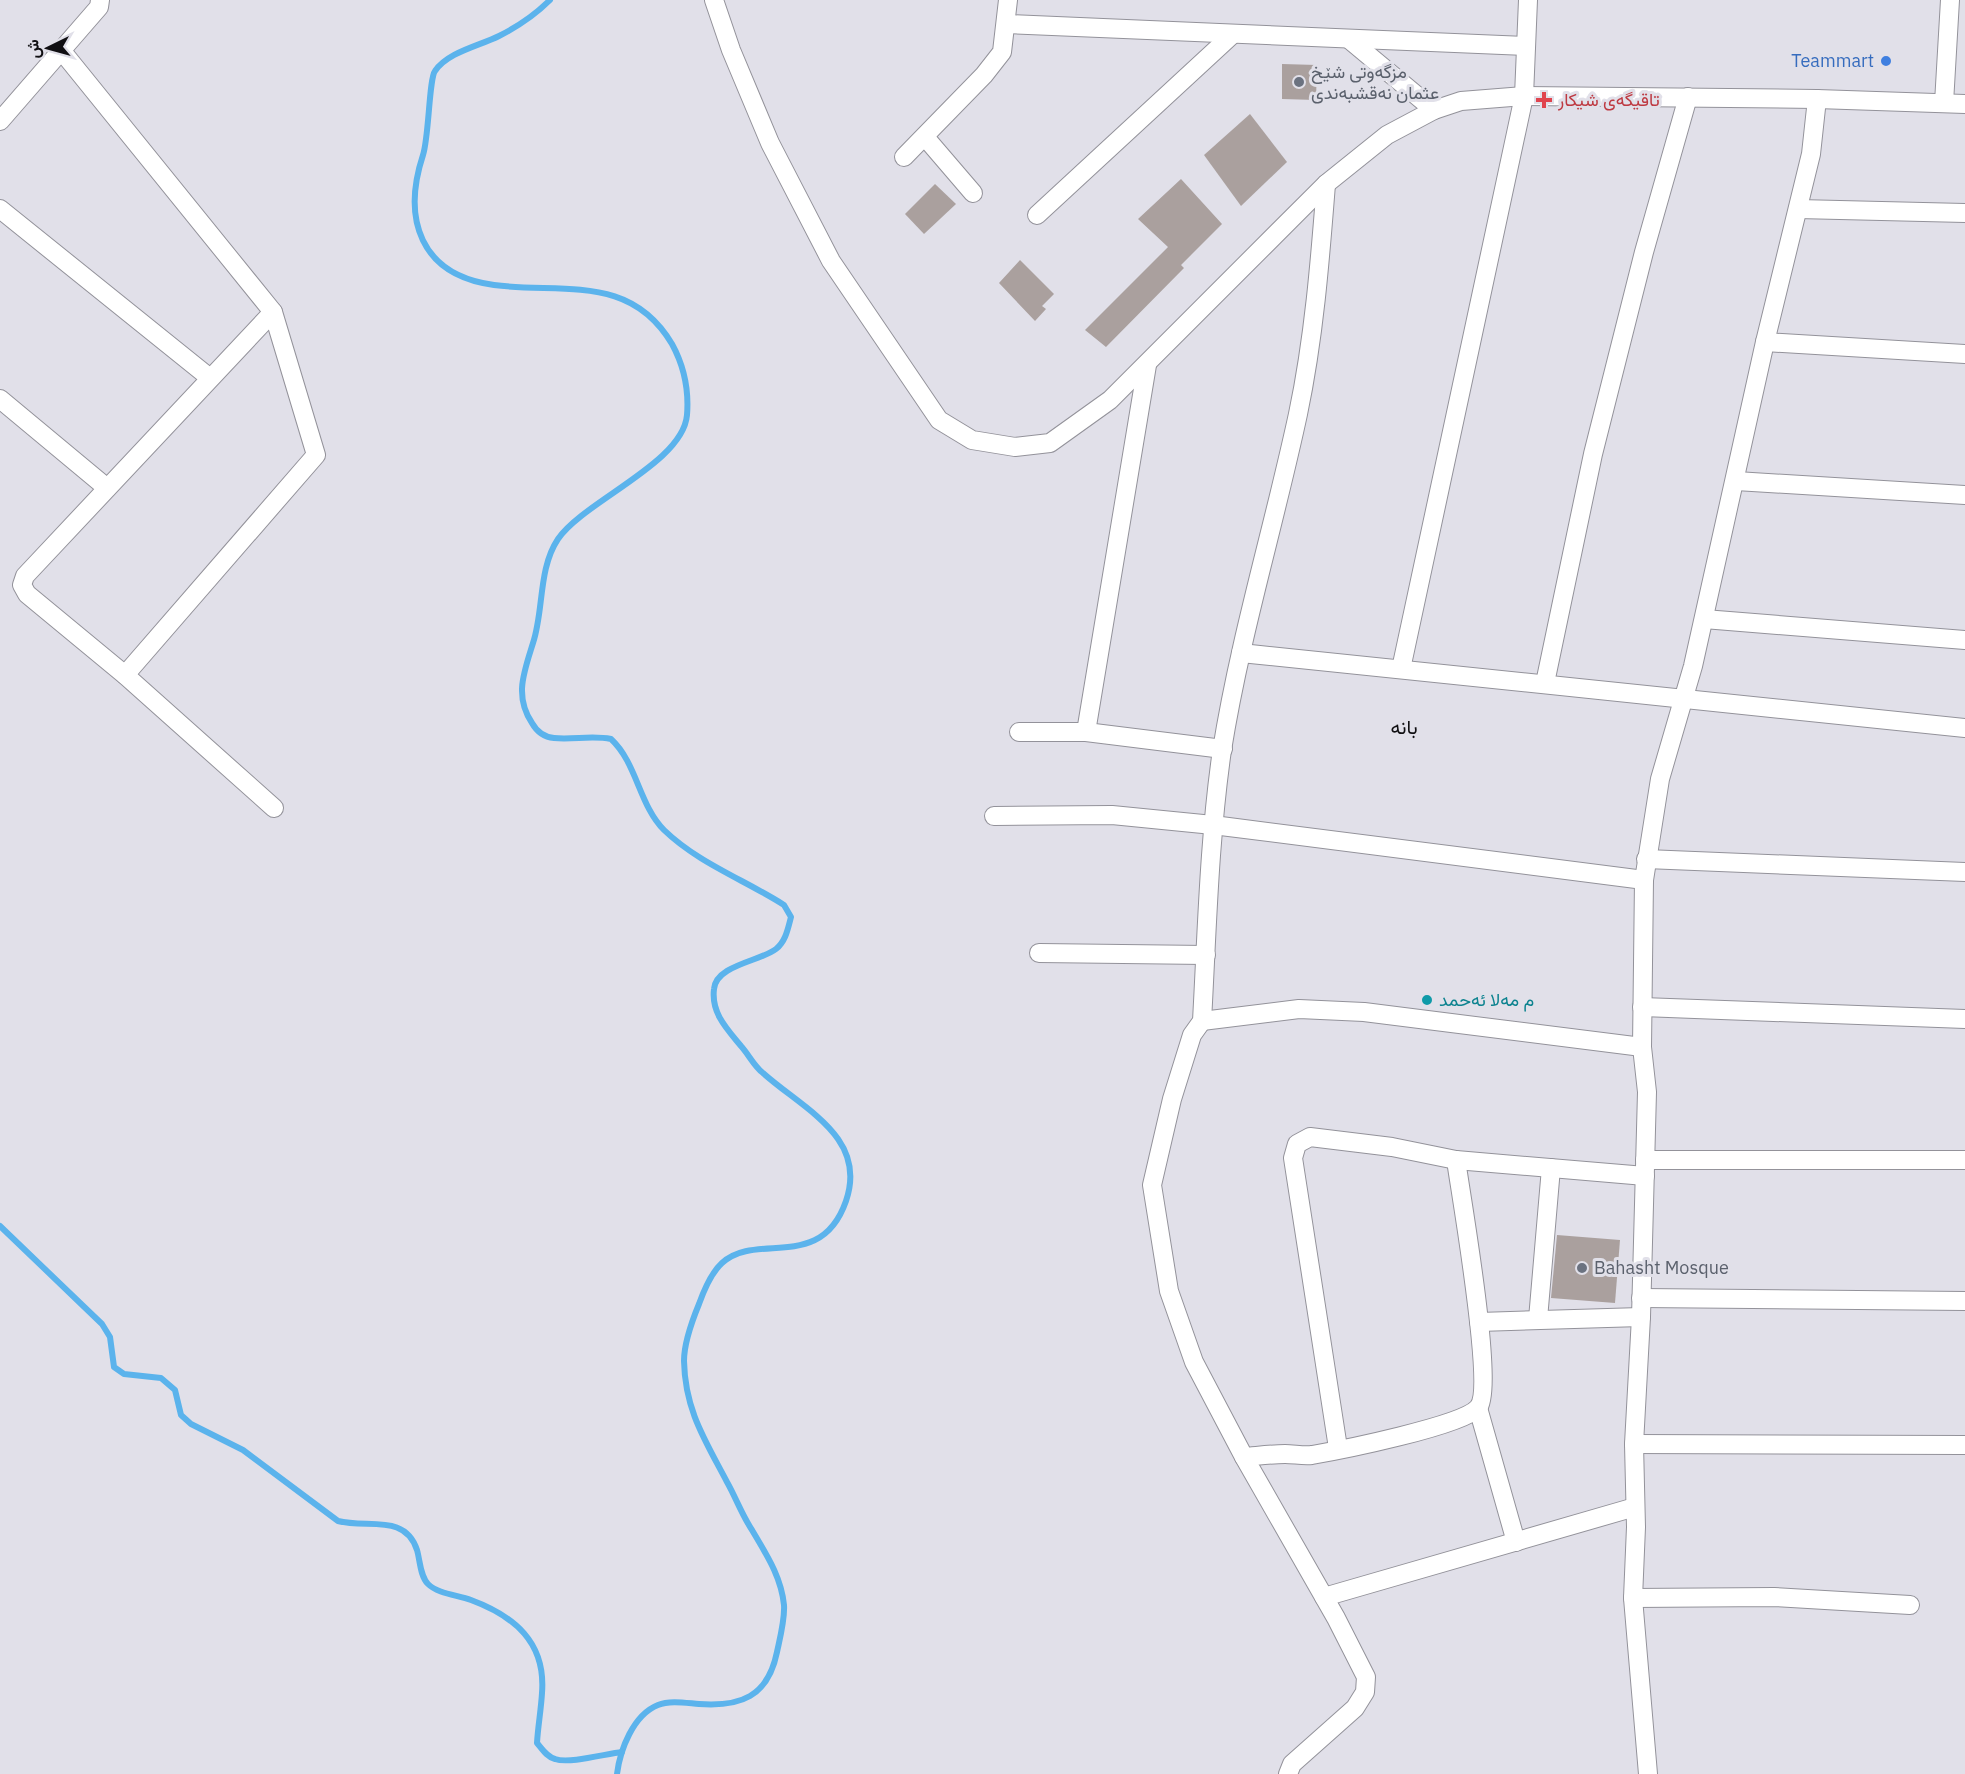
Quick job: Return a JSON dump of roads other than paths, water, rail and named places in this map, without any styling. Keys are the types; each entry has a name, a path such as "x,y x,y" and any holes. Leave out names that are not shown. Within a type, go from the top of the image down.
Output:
{"street":[{"path":"0,121 99,7 100,0"},
{"path":"714,0 731,50 770,143 831,261 939,420 972,440 1015,447 1050,443 1110,400 1326,184 1387,135 1434,110 1461,100 1524,96 1688,97 1965,104"},
{"path":"904,157 984,75 1002,52 1008,0"},
{"path":"1401,669 1524,96 1528,0"},
{"path":"1944,103 1950,0"},
{"path":"1007,24 1526,46"},
{"path":"1037,215 1233,34"},
{"path":"1350,40 1434,110"},
{"path":"61,50 273,312 316,455 125,675"},
{"path":"1545,683 1593,453 1644,252 1688,97"},
{"path":"1648,1774 1633,1598 1634,1444 1641,1317 1647,1092 1642,1047 1646,859 1660,779 1704,619 1765,342 1811,154 1817,99"},
{"path":"925,137 973,194"},
{"path":"1288,1774 1292,1764 1355,1708 1365,1692 1366,1677 1194,1362 1169,1291 1152,1185 1172,1099 1192,1035 1202,1021 1213,825 1222,749 1241,653 1298,412 1315,309 1326,184"},
{"path":"0,209 210,378"},
{"path":"1798,209 1965,213"},
{"path":"273,312 25,576 22,585 27,594 125,675 274,808"},
{"path":"1765,342 1965,354"},
{"path":"1086,732 1147,365"},
{"path":"0,399 107,488"},
{"path":"1736,481 1965,495"},
{"path":"1704,619 1965,640"},
{"path":"1241,653 1684,697 1965,728"},
{"path":"1018,732 1086,732 1222,749"},
{"path":"994,816 1112,815 1213,825 1644,880"},
{"path":"1646,859 1965,872"},
{"path":"1039,953 1206,955"},
{"path":"1642,1007 1965,1019"},
{"path":"1202,1021 1299,1009 1364,1012 1642,1047"},
{"path":"1338,1449 1293,1158 1297,1144 1310,1137 1392,1147 1456,1160 1551,1168 1645,1168 1965,1160"},
{"path":"1244,1457 1310,1455 1437,1426 1464,1417 1478,1407 1483,1397 1484,1382 1479,1322 1456,1160"},
{"path":"1538,1319 1551,1168"},
{"path":"1641,1298 1965,1301"},
{"path":"1479,1322 1641,1317"},
{"path":"1478,1407 1516,1542"},
{"path":"1634,1444 1965,1445"},
{"path":"1324,1597 1635,1507"},
{"path":"1633,1598 1774,1597 1910,1605"}],"waterway":[{"path":"550,0 513,29 456,54 435,71 431,85 425,147 417,179 415,201 417,222 423,240 433,256 449,269 469,279 494,285 593,291 636,306 655,321 676,352 686,387 687,415 681,433 669,449 631,481 589,510 558,539 544,576 536,630 522,684 523,703 534,726 541,734 554,738 611,739 627,760 649,809 664,830 677,842 707,862 784,905 791,917 782,942 769,953 722,974 714,989 715,1006 726,1027 757,1067 813,1112 840,1142 848,1159 850,1179 846,1201 835,1223 821,1237 805,1244 736,1254 722,1263 714,1272 706,1288 685,1347 685,1379 692,1410 704,1438 780,1584 784,1616 773,1667 767,1680 759,1689 739,1701 714,1704 678,1702 658,1705 649,1710 629,1734 621,1754 617,1774"},
{"path":"0,1226 102,1324 110,1337 114,1367 124,1374 161,1378 175,1390 181,1415 191,1424 243,1450 338,1521 384,1525 404,1531 411,1538 417,1550 422,1572 428,1584 443,1592 487,1606 524,1633 539,1659 542,1693 537,1743 547,1755 555,1759 569,1760 622,1752"}],"place":[{"name":"Teammart","path":"1886,61"},
{"name":"مزگەوتی شێخ عثمان نەقشبەندی","path":"1299,82"},
{"name":"تاقیگەی شیکار","path":"1544,100"},
{"name":"م مەلا ئەحمد","path":"1427,1000"},
{"name":"Bahasht Mosque","path":"1582,1268"}],"district":[{"name":"بانە","path":"1404,727"}]}
